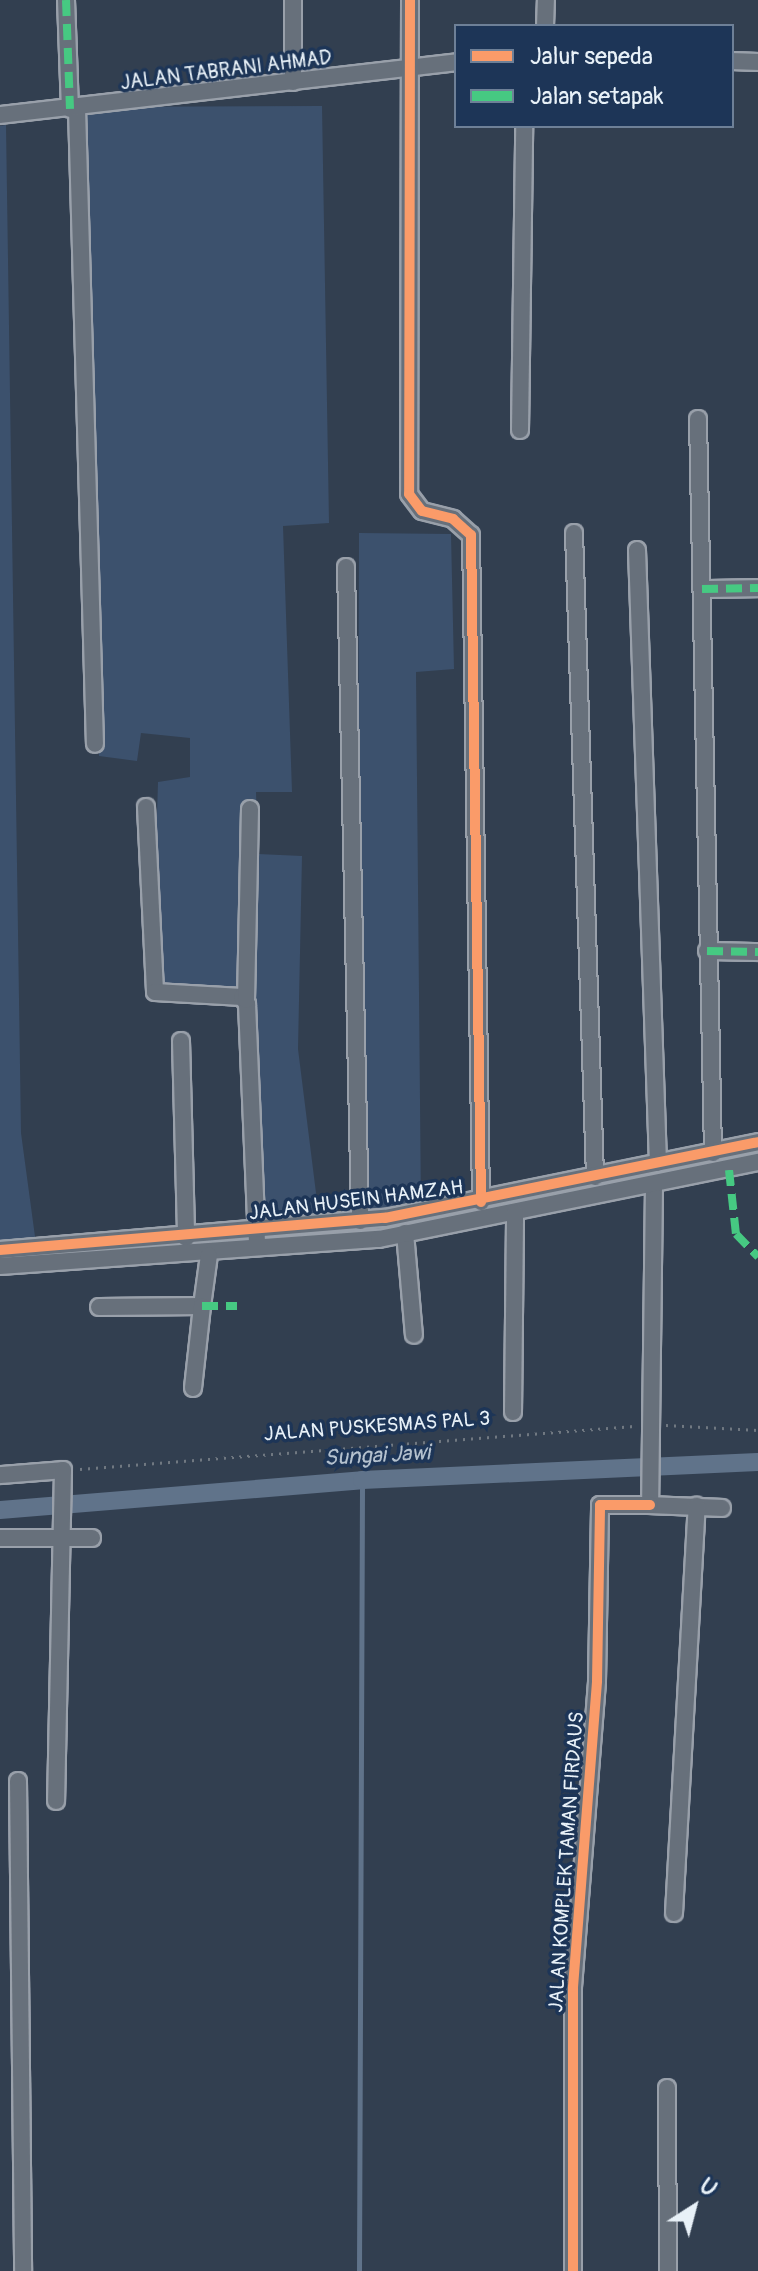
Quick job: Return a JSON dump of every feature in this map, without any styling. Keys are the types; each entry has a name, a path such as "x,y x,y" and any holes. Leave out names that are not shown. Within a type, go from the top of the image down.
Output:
{"street":[{"path":"66,0 73,109 95,744"},
{"path":"293,0 293,82"},
{"path":"410,0 409,494 422,511 453,519 471,535 481,1202"},
{"path":"545,24 546,0"},
{"path":"734,61 758,62"},
{"name":"JALAN TABRANI AHMAD","path":"0,115 293,82 410,64 454,62"},
{"path":"520,430 524,128"},
{"path":"698,419 713,1153"},
{"path":"574,533 595,1177"},
{"path":"637,550 658,1163"},
{"path":"346,567 360,1221"},
{"path":"702,589 758,588"},
{"path":"146,807 155,992 246,1000"},
{"path":"250,809 246,1000 258,1250"},
{"path":"707,951 758,952"},
{"path":"181,1041 186,1238"},
{"name":"JALAN HUSEIN HAMZAH","path":"0,1250 186,1238 360,1221 481,1202 758,1142"},
{"path":"734,1148 739,1168"},
{"name":"JALAN HUSEIN HAMZAH","path":"0,1266 209,1255 405,1233 654,1186 758,1162"},
{"path":"654,1186 650,1505 722,1508"},
{"path":"513,1412 515,1213"},
{"path":"405,1233 414,1335"},
{"path":"193,1388 209,1255"},
{"path":"99,1307 202,1306"},
{"path":"0,1475 63,1476 56,1801"},
{"name":"JALAN KOMPLEK TAMAN FIRDAUS","path":"573,2271 573,1987 597,1681 600,1505 650,1505"},
{"path":"674,1913 697,1506"},
{"path":"0,1538 92,1538"},
{"path":"18,1781 23,2271"},
{"path":"667,2088 668,2271"}],"shaded area":[{"path":"322,106 329,523 283,526 292,792 256,792 258,854 302,856 298,1049 322,1241 258,1247 249,994 152,985 158,782 190,777 190,738 141,733 137,761 99,756 85,107"},
{"path":"6,125 21,1133 36,1244 0,1243 0,126"},
{"path":"359,533 451,534 454,669 416,672 421,1209 357,1219"}],"waterway":[{"name":"Sungai Jawi","path":"0,1510 362,1480 758,1462"},
{"path":"359,2271 362,1480"}],"marked path":[{"path":"66,0 70,109"},
{"path":"702,589 758,588"},
{"path":"707,951 758,952"},
{"path":"729,1170 736,1234 758,1257"},
{"path":"202,1306 237,1306"}],"cycle path":[{"path":"410,0 409,494 422,511 453,519 471,535 481,1202"},
{"path":"0,1250 385,1218 758,1142"},
{"path":"573,2271 573,1987 597,1681 600,1505 650,1505"}]}
